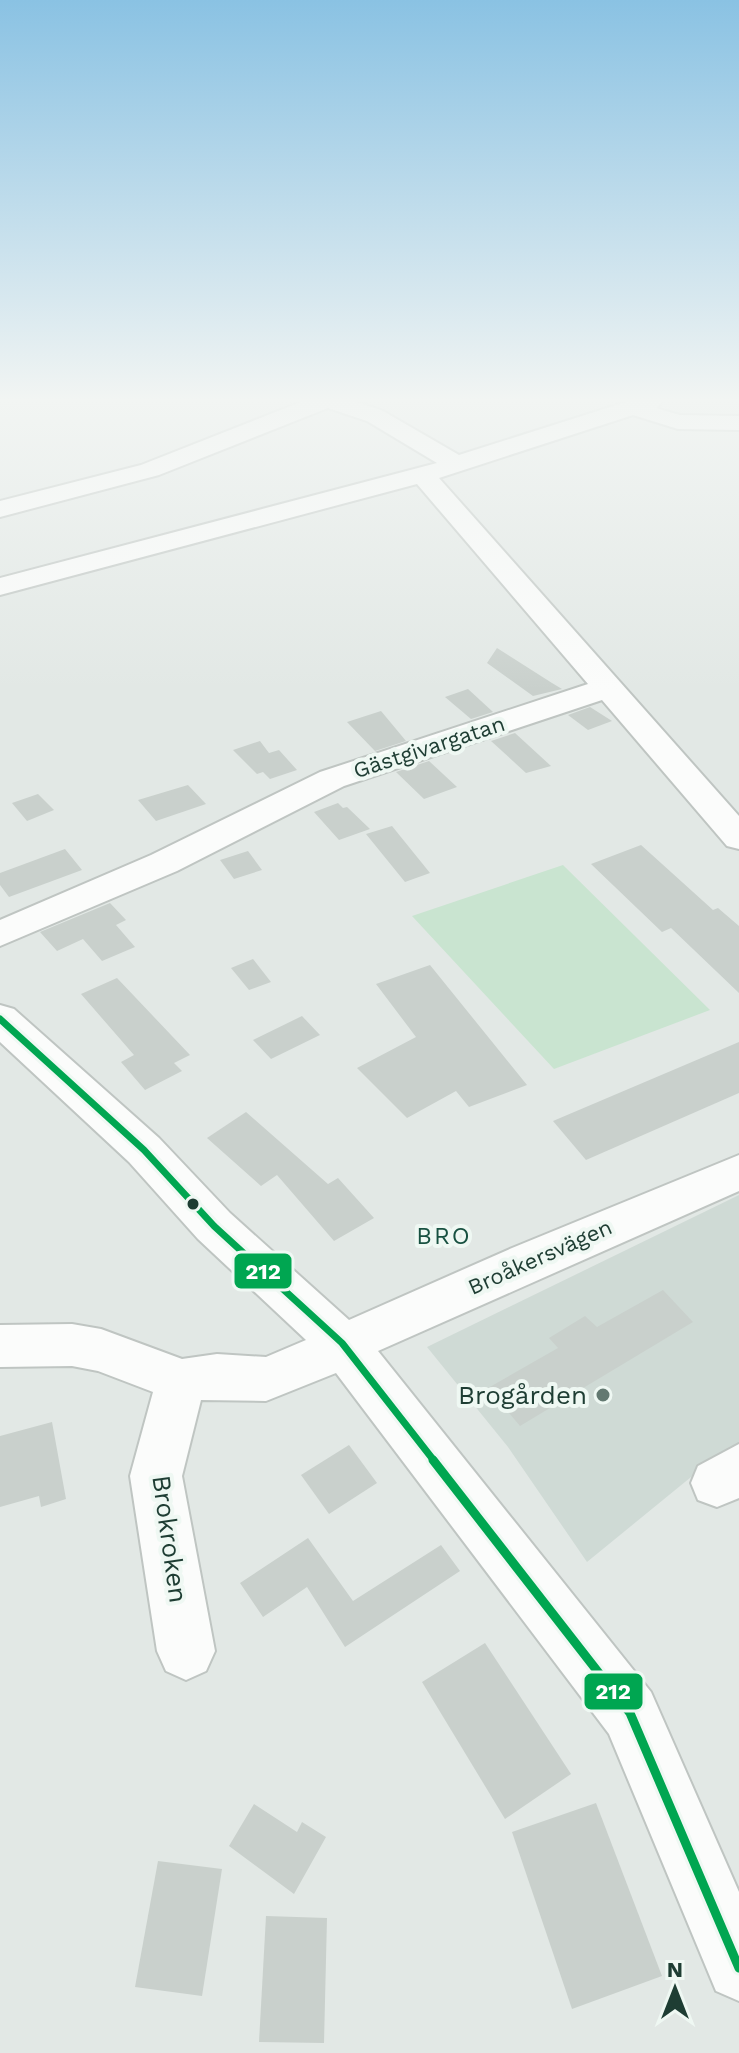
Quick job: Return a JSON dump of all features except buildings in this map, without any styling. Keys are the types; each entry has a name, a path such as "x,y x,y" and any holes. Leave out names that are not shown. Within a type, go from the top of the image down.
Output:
{"street":[{"path":"1,507 38,498"},
{"path":"0,587 337,498"},
{"path":"443,498 739,838"},
{"name":"Gästgivargatan","path":"0,934 164,863 332,779 607,688"},
{"path":"0,1019 144,1150 214,1226 342,1343 630,1713 739,1968"},
{"name":"Broåkersvägen","path":"181,1381 217,1376 266,1379 310,1363 342,1343 390,1326 528,1261 739,1172"},
{"path":"0,1346 72,1345 101,1350 181,1381"},
{"name":"Brokroken","path":"181,1381 156,1476 186,1651"}],"shaded area":[{"name":"Brogården","path":"739,1195 739,1444 707,1464 587,1562 508,1447 427,1347"}],"green space":[{"path":"563,865 710,1010 554,1069 412,916"}],"transit line":[{"name":"212","path":"0,1019 144,1150 214,1226 342,1343 630,1713 739,1968"}],"place":[{"name":"Brogården","path":"603,1395"}],"district":[{"name":"BRO","path":"444,1236"}]}
